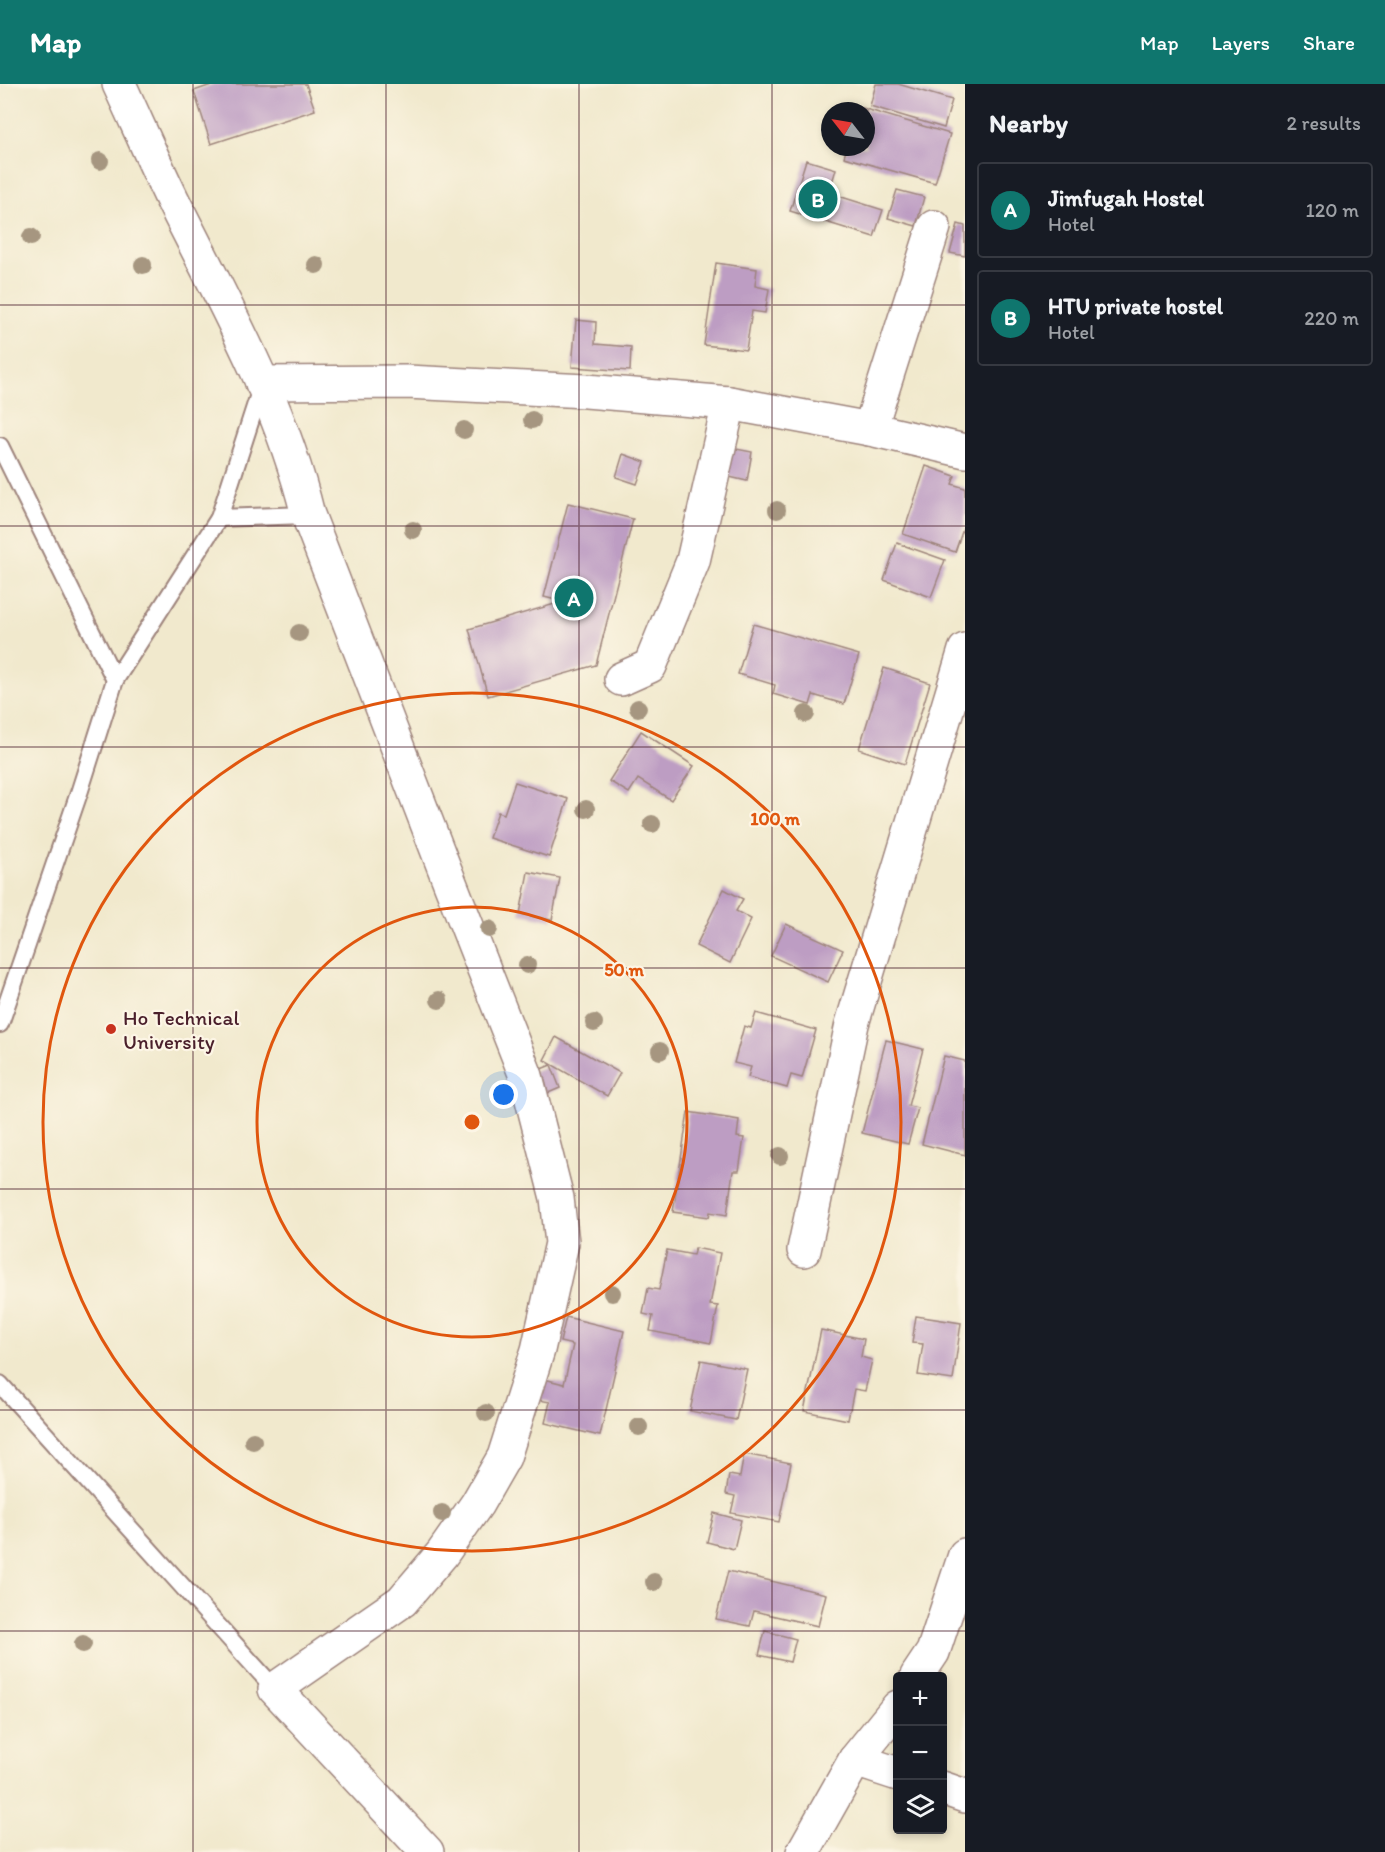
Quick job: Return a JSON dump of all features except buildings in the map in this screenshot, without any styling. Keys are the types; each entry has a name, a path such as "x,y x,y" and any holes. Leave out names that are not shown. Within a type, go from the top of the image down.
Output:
{"street":[{"path":"119,84 172,198 235,323 298,473 308,515 526,1076 557,1198 562,1243 538,1350 504,1457 477,1504 442,1554 402,1601 275,1689 427,1852"},
{"path":"870,429 934,227"},
{"path":"262,383 407,382 586,391 729,403 870,429 965,451"},
{"path":"621,679 650,666 693,561 729,403"},
{"path":"804,1250 852,1024 965,650"},
{"path":"920,1672 933,1652 965,1555"},
{"path":"803,1852 855,1760 893,1712"},
{"path":"855,1760 893,1772"},
{"path":"947,1790 965,1796"}],"lane":[{"path":"0,1024 115,680 219,518 262,383"},
{"path":"0,446 115,680"},
{"path":"219,518 308,515"},
{"path":"0,1384 275,1689"}],"place":[{"name":"HTU private hostel","path":"818,199"},
{"name":"Jimfugah Hostel","path":"574,598"},
{"name":"Ho Technical University","path":"111,1029"}]}
